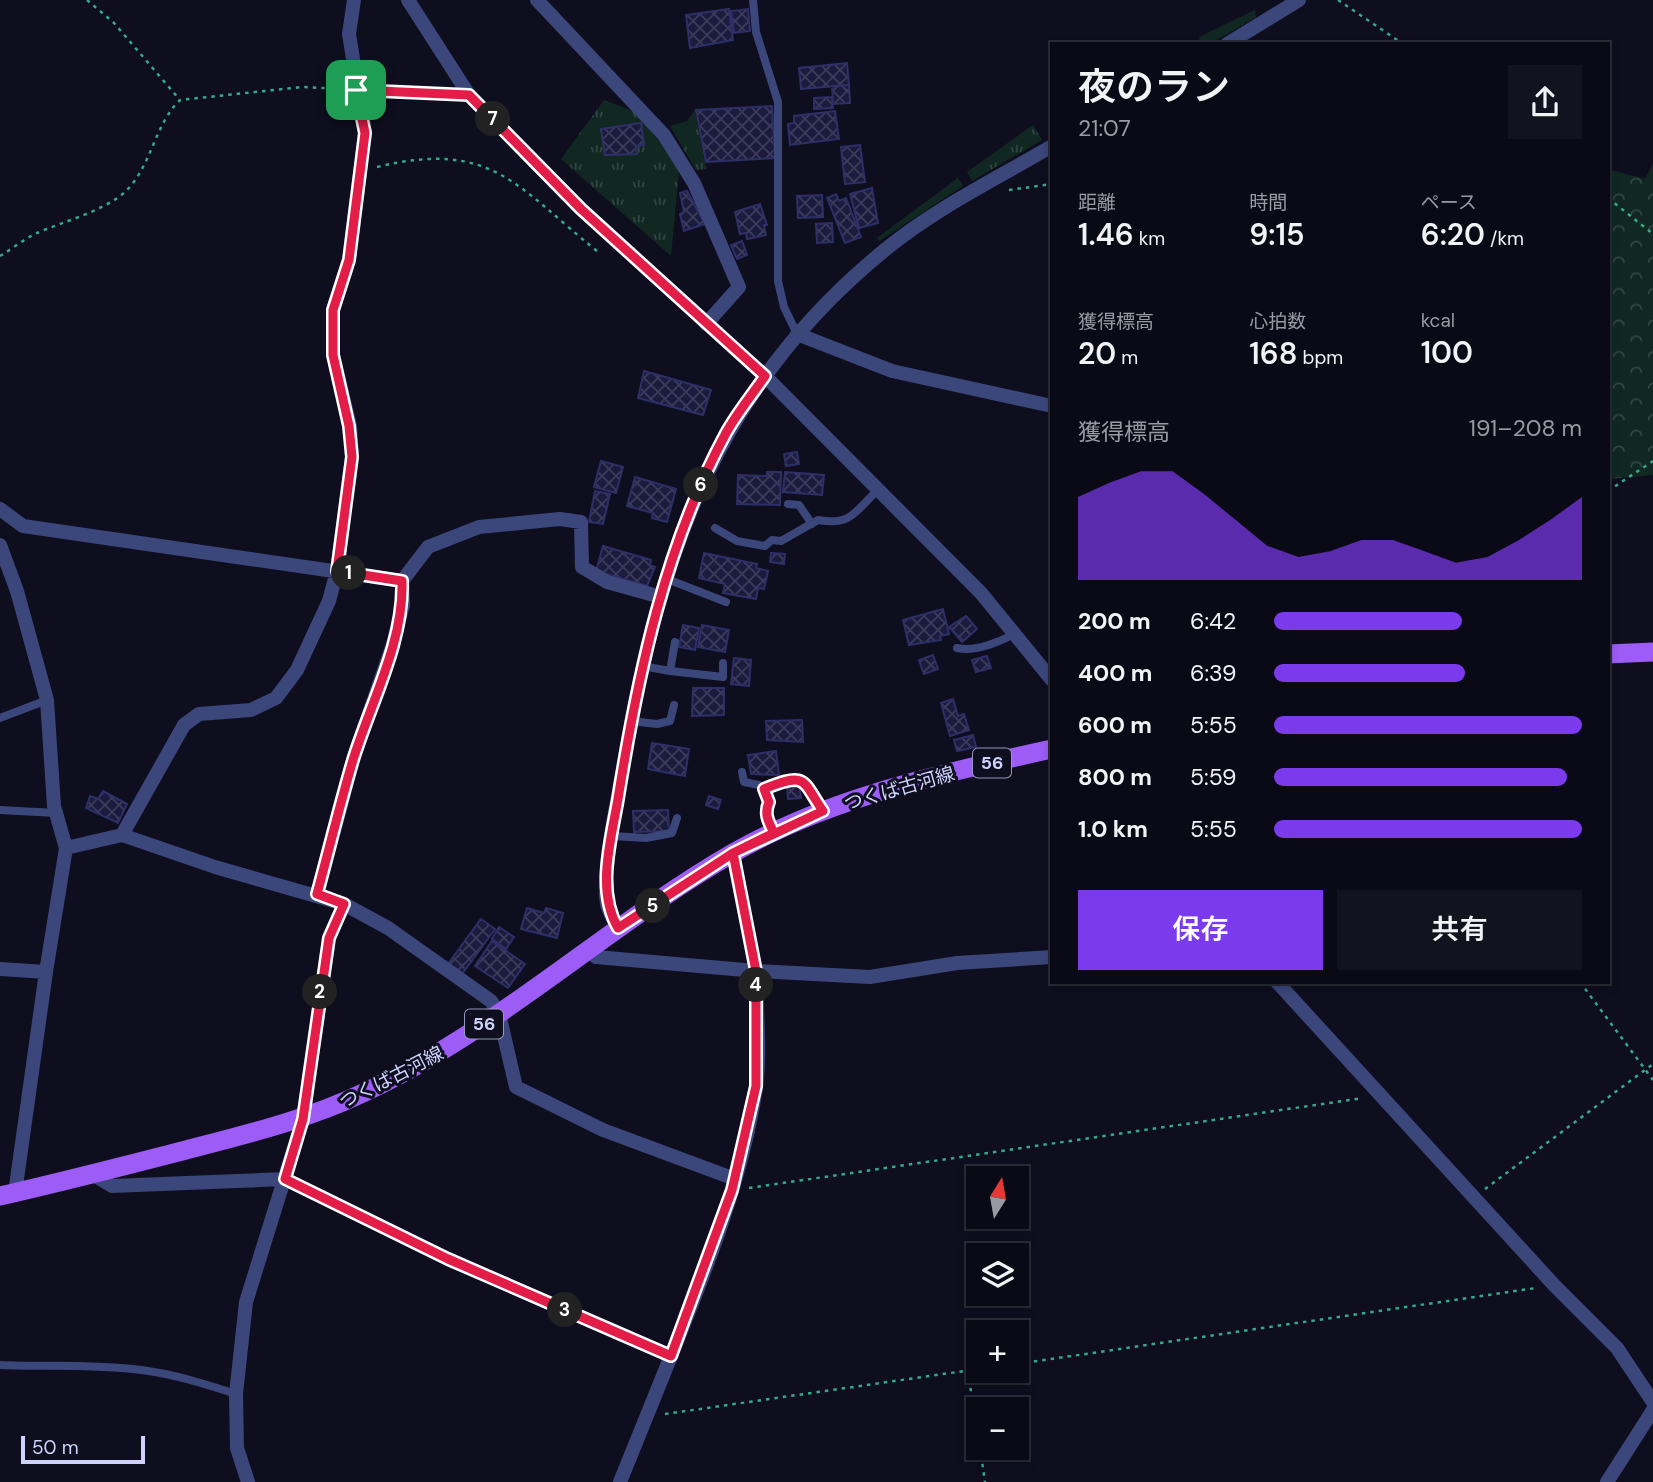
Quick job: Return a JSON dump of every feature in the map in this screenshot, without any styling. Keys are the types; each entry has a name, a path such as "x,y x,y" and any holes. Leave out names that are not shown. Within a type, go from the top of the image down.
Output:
{"main road":[{"path":"1610,654 1653,652"},
{"name":"つくば古河線","path":"8,1195 303,1119 365,1093 433,1056 499,1014 618,928 733,853 857,797 1050,749"}],"street":[{"path":"122,835 184,725 199,714 251,710 276,698 298,670 329,601 337,571 352,457 349,426 333,355 333,310 349,260 365,133 349,34 354,0"},
{"path":"408,0 469,95 614,239 765,376 981,593 1050,678"},
{"path":"537,0 664,135 694,183 739,288 706,324"},
{"path":"1230,42 1299,0"},
{"path":"618,928 606,900 612,836 642,666 677,544 720,444 765,376 797,334 842,287 887,248 939,211 1050,147"},
{"path":"797,334 892,371 1050,406"},
{"path":"0,509 23,526 402,581"},
{"path":"317,894 353,760 393,644 403,605 402,581 428,547 480,527 560,519 581,522 582,567 607,582 661,597"},
{"path":"0,545 18,591 47,700 56,813 66,848 8,1195"},
{"path":"66,848 122,835 215,867 317,894 344,904 388,928 491,1001 499,1014 516,1087 603,1130 734,1184"},
{"path":"620,1482 671,1356 734,1184 756,1086 756,971 733,853"},
{"path":"248,1482 237,1448 236,1394 246,1302 303,1119 329,938 344,904"},
{"path":"588,949 596,957 625,961 870,976 957,963 1050,957"},
{"path":"0,969 46,972"},
{"path":"1279,984 1554,1285 1617,1349 1653,1402"},
{"path":"92,1174 111,1186 285,1179 448,1259 671,1356"},
{"path":"1607,1482 1653,1410"}],"lane":[{"path":"753,0 756,32 778,102 778,281 784,307 797,334"},
{"path":"715,528 737,541 765,546 772,540 781,541 818,520 838,523 851,517 878,490"},
{"path":"788,504 799,505 811,524"},
{"path":"667,579 726,602"},
{"path":"957,648 971,650 1000,642 1014,634"},
{"path":"670,671 675,642"},
{"path":"642,666 723,677 723,663"},
{"path":"0,719 47,700"},
{"path":"631,721 664,724 670,721 674,705"},
{"path":"742,772 744,782 764,789 778,783 803,782 810,786 823,811"},
{"path":"764,789 769,802 765,811 767,820 774,833"},
{"path":"0,810 56,813"},
{"path":"612,836 646,838 672,833 677,818"},
{"path":"0,1365 100,1366 144,1370 191,1380 236,1394"}],"path":[{"path":"88,0 114,23 180,100"},
{"path":"1338,0 1400,42"},
{"path":"0,256 35,234 70,221 124,193 146,164 169,111 180,100 302,87 469,95"},
{"path":"360,171 386,165 468,160 487,166 524,187 597,251 614,239"},
{"path":"1610,200 1653,234"},
{"path":"1610,490 1653,461"},
{"path":"1581,984 1653,1080"},
{"path":"1474,1198 1653,1064"},
{"path":"734,1184 1380,1096"},
{"path":"1029,1362 1554,1285"},
{"path":"647,1417 966,1371"},
{"path":"982,1460 985,1482"}],"green space":[{"path":"1255,10 1256,17 1213,42 1200,42 1199,37"},
{"path":"604,100 633,111 662,143 679,171 671,256 561,159"},
{"path":"695,110 706,169 696,170 670,126 687,121"},
{"path":"1033,125 1042,140 972,181 967,172"},
{"path":"1653,164 1653,475 1610,479 1610,170 1645,179"},
{"path":"958,178 963,186 879,241 877,238"}],"building":[{"path":"729,9 733,40 690,48 686,15"},
{"path":"748,9 750,31 734,33 731,11"},
{"path":"847,63 849,85 801,89 799,68"},
{"path":"849,85 850,103 833,104 832,86"},
{"path":"832,97 833,108 814,109 814,98"},
{"path":"772,106 775,158 706,162 696,110"},
{"path":"835,111 839,139 790,145 788,124 794,123 794,116"},
{"path":"641,123 644,145 636,146 637,154 605,155 601,129"},
{"path":"860,145 865,182 845,184 841,147"},
{"path":"872,188 878,223 859,228 850,194"},
{"path":"687,191 705,224 684,231 680,214 684,212 680,193"},
{"path":"836,194 839,201 846,198 861,237 845,243 827,198"},
{"path":"822,195 823,217 798,218 797,196"},
{"path":"760,204 767,225 764,225 766,235 747,239 746,233 740,234 735,212"},
{"path":"832,223 833,242 817,243 816,224"},
{"path":"742,241 747,255 737,259 731,245"},
{"path":"644,371 711,390 703,415 638,398"},
{"path":"797,452 799,464 786,466 784,454"},
{"path":"601,461 623,467 616,493 594,487"},
{"path":"767,472 781,472 780,505 737,504 738,475 767,476"},
{"path":"785,472 824,475 822,495 783,492"},
{"path":"635,477 676,489 667,522 652,518 653,513 627,506"},
{"path":"595,491 610,494 603,524 589,522"},
{"path":"603,546 651,560 650,565 655,567 647,586 596,571"},
{"path":"704,553 757,564 756,568 768,571 764,589 758,588 756,599 723,593 725,584 699,578"},
{"path":"771,553 785,554 784,564 770,562"},
{"path":"943,609 949,634 940,636 941,640 909,645 903,620"},
{"path":"966,616 977,629 962,642 949,627"},
{"path":"683,625 699,628 695,650 679,647"},
{"path":"702,625 729,630 725,652 698,647"},
{"path":"933,655 938,669 924,674 919,660"},
{"path":"987,656 991,668 976,672 972,660"},
{"path":"734,658 751,660 749,686 731,684"},
{"path":"693,688 724,688 724,715 692,716"},
{"path":"953,699 958,716 964,714 969,730 950,736 941,703"},
{"path":"802,720 803,742 767,740 766,721"},
{"path":"973,735 976,747 957,751 954,740"},
{"path":"652,743 689,749 685,776 648,769"},
{"path":"776,751 779,775 751,774 748,755"},
{"path":"799,785 801,798 788,799 787,786"},
{"path":"103,791 127,804 118,823 86,808 90,796 98,799"},
{"path":"709,796 721,800 718,809 706,805"},
{"path":"668,810 669,831 634,832 633,811"},
{"path":"527,908 544,913 546,908 563,913 557,938 521,929"},
{"path":"481,919 495,929 462,974 448,964"},
{"path":"499,927 514,937 506,949 492,939"},
{"path":"492,941 525,964 508,988 475,966"}],"route":[{"path":"356,90 365,133 349,260 333,310 333,355 349,426 352,457 337,571 402,581 403,605 393,644 353,760 317,894 344,904 329,938 303,1119 285,1179 448,1259 671,1356 732,1190 756,1086 756,971 733,853 774,833 767,820 765,811 769,796 764,789 778,783 803,782 810,786 823,811 794,822 733,853 618,928 608,908 607,885 621,778 645,647 677,544 702,482 727,432 765,376 581,209 469,95 356,90"}]}
